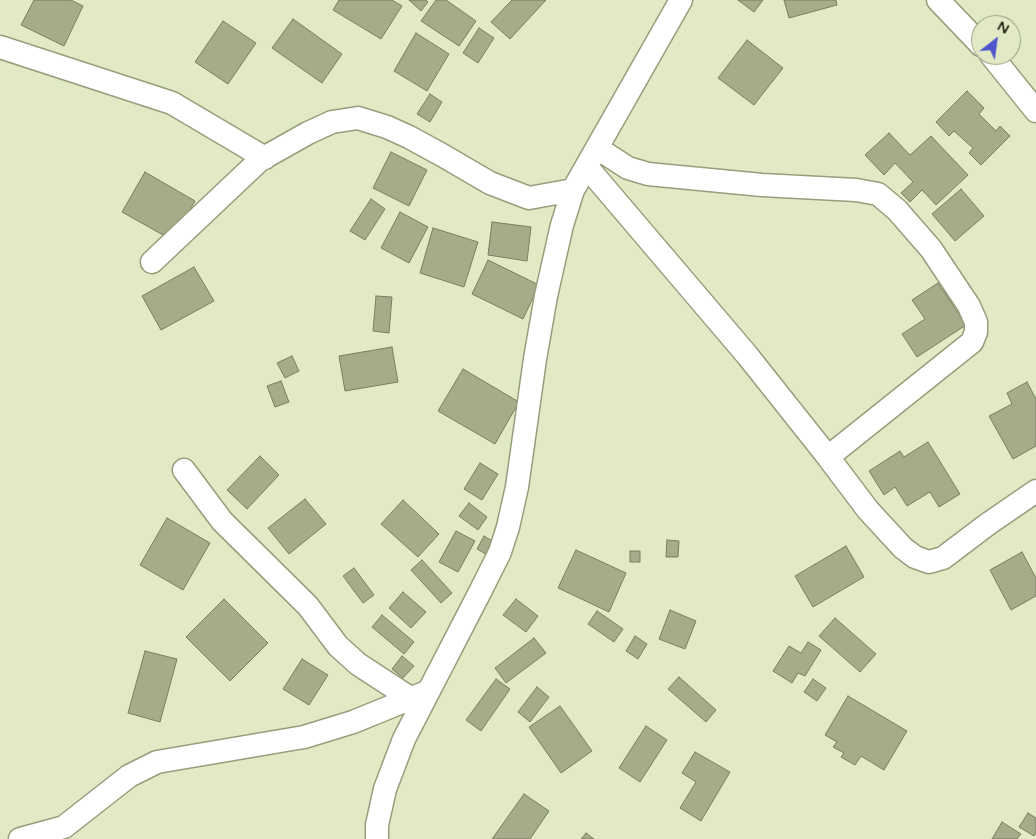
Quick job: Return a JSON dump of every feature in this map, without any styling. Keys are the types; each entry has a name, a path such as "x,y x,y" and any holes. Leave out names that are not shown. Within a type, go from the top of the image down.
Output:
{"street":[{"path":"938,0 971,35"},
{"path":"377,839 377,825 385,789 420,694 484,584 500,552 508,527 517,487 534,359 546,296 562,225 573,190 592,158 674,2"},
{"path":"0,47 172,103 265,158"},
{"path":"999,65 1036,112"},
{"path":"152,262 238,180 265,158 332,122 358,118 387,127 442,154 490,183 529,198 573,190"},
{"path":"592,158 648,174 762,185 856,190 878,194 896,210 931,249 969,306 976,322 976,332 972,342 828,457"},
{"path":"592,158 868,510 903,548 915,557 929,562 943,558 1036,491"},
{"path":"184,470 222,521 308,606 338,646 358,664 420,694"},
{"path":"20,839 64,827 129,776 157,762 304,737 353,722 420,694"}],"building":[{"path":"34,0 71,0 83,6 64,46 21,25"},
{"path":"339,0 392,0 402,6 381,39 333,10"},
{"path":"409,0 426,0 428,2 421,11"},
{"path":"436,0 446,0 476,21 459,46 421,21"},
{"path":"512,0 546,0 510,39 491,22"},
{"path":"738,0 763,0 754,12"},
{"path":"784,0 836,0 837,5 789,18"},
{"path":"293,19 342,54 322,83 272,48"},
{"path":"223,21 256,43 228,84 195,62"},
{"path":"479,28 494,38 478,63 463,53"},
{"path":"416,33 449,54 427,91 394,71"},
{"path":"747,40 783,68 754,105 718,78"},
{"path":"967,91 984,108 979,114 996,131 1000,126 1010,136 981,165 969,153 973,148 954,131 949,136 936,122"},
{"path":"430,94 442,102 430,122 417,114"},
{"path":"889,133 910,155 931,136 968,175 936,205 922,190 910,202 901,193 913,182 895,163 884,175 865,155"},
{"path":"391,152 427,170 409,206 373,188"},
{"path":"145,172 195,201 172,240 122,212"},
{"path":"961,189 984,216 955,241 932,214"},
{"path":"371,199 385,209 365,240 350,231"},
{"path":"400,212 428,227 409,263 381,248"},
{"path":"492,222 531,227 527,261 488,255"},
{"path":"433,228 478,242 464,287 420,273"},
{"path":"488,260 539,285 523,319 472,294"},
{"path":"194,267 214,301 161,330 142,296"},
{"path":"938,283 966,325 917,357 902,334 925,319 912,300"},
{"path":"376,296 392,297 389,333 373,331"},
{"path":"392,347 398,382 345,391 339,356"},
{"path":"292,356 299,371 285,378 277,363"},
{"path":"463,369 519,402 495,444 438,411"},
{"path":"281,381 289,402 275,407 267,386"},
{"path":"1027,382 1036,399 1036,446 1013,459 989,416 1012,404 1007,393"},
{"path":"928,442 960,494 939,507 930,492 907,506 895,487 884,495 869,471 900,451 904,457"},
{"path":"260,456 279,475 247,509 227,490"},
{"path":"480,463 498,474 482,500 464,489"},
{"path":"305,499 326,524 289,554 268,528"},
{"path":"403,500 439,534 418,557 381,524"},
{"path":"469,503 487,517 478,530 459,516"},
{"path":"167,518 210,543 183,590 140,565"},
{"path":"456,531 475,541 458,572 439,562"},
{"path":"484,536 496,543 489,556 477,549"},
{"path":"667,540 679,541 678,557 666,557"},
{"path":"846,546 864,577 813,607 795,576"},
{"path":"576,550 626,573 609,612 558,588"},
{"path":"630,551 640,551 640,562 630,562"},
{"path":"1022,552 1036,578 1036,596 1011,610 990,570"},
{"path":"422,560 452,593 441,603 411,570"},
{"path":"354,568 374,595 363,603 343,576"},
{"path":"403,592 426,612 411,628 389,608"},
{"path":"224,599 268,643 230,681 186,637"},
{"path":"516,599 538,616 526,632 503,615"},
{"path":"670,610 696,621 685,649 659,639"},
{"path":"597,611 623,629 614,642 588,624"},
{"path":"382,615 414,642 404,654 372,627"},
{"path":"835,618 876,654 860,672 819,636"},
{"path":"635,636 647,644 638,659 626,651"},
{"path":"534,638 546,653 506,683 495,668"},
{"path":"808,642 821,650 805,676 798,673 792,683 773,671 789,646 801,653"},
{"path":"145,651 177,659 160,722 128,713"},
{"path":"402,656 414,666 403,678 392,669"},
{"path":"302,659 328,675 309,705 283,689"},
{"path":"679,677 716,710 706,722 668,689"},
{"path":"496,679 510,689 481,731 466,720"},
{"path":"813,679 826,688 817,701 804,692"},
{"path":"537,687 549,697 530,722 518,712"},
{"path":"848,696 907,731 884,770 861,756 855,765 841,757 844,753 833,747 837,742 825,735"},
{"path":"560,706 592,751 561,773 529,727"},
{"path":"646,726 667,740 640,782 619,768"},
{"path":"695,752 730,772 701,821 680,808 696,782 682,773"},
{"path":"524,794 549,811 530,839 492,839"},
{"path":"1028,813 1036,818 1036,833 1034,836 1019,827"},
{"path":"1002,822 1021,834 1017,839 992,839"},
{"path":"586,833 594,839 581,839"}]}
